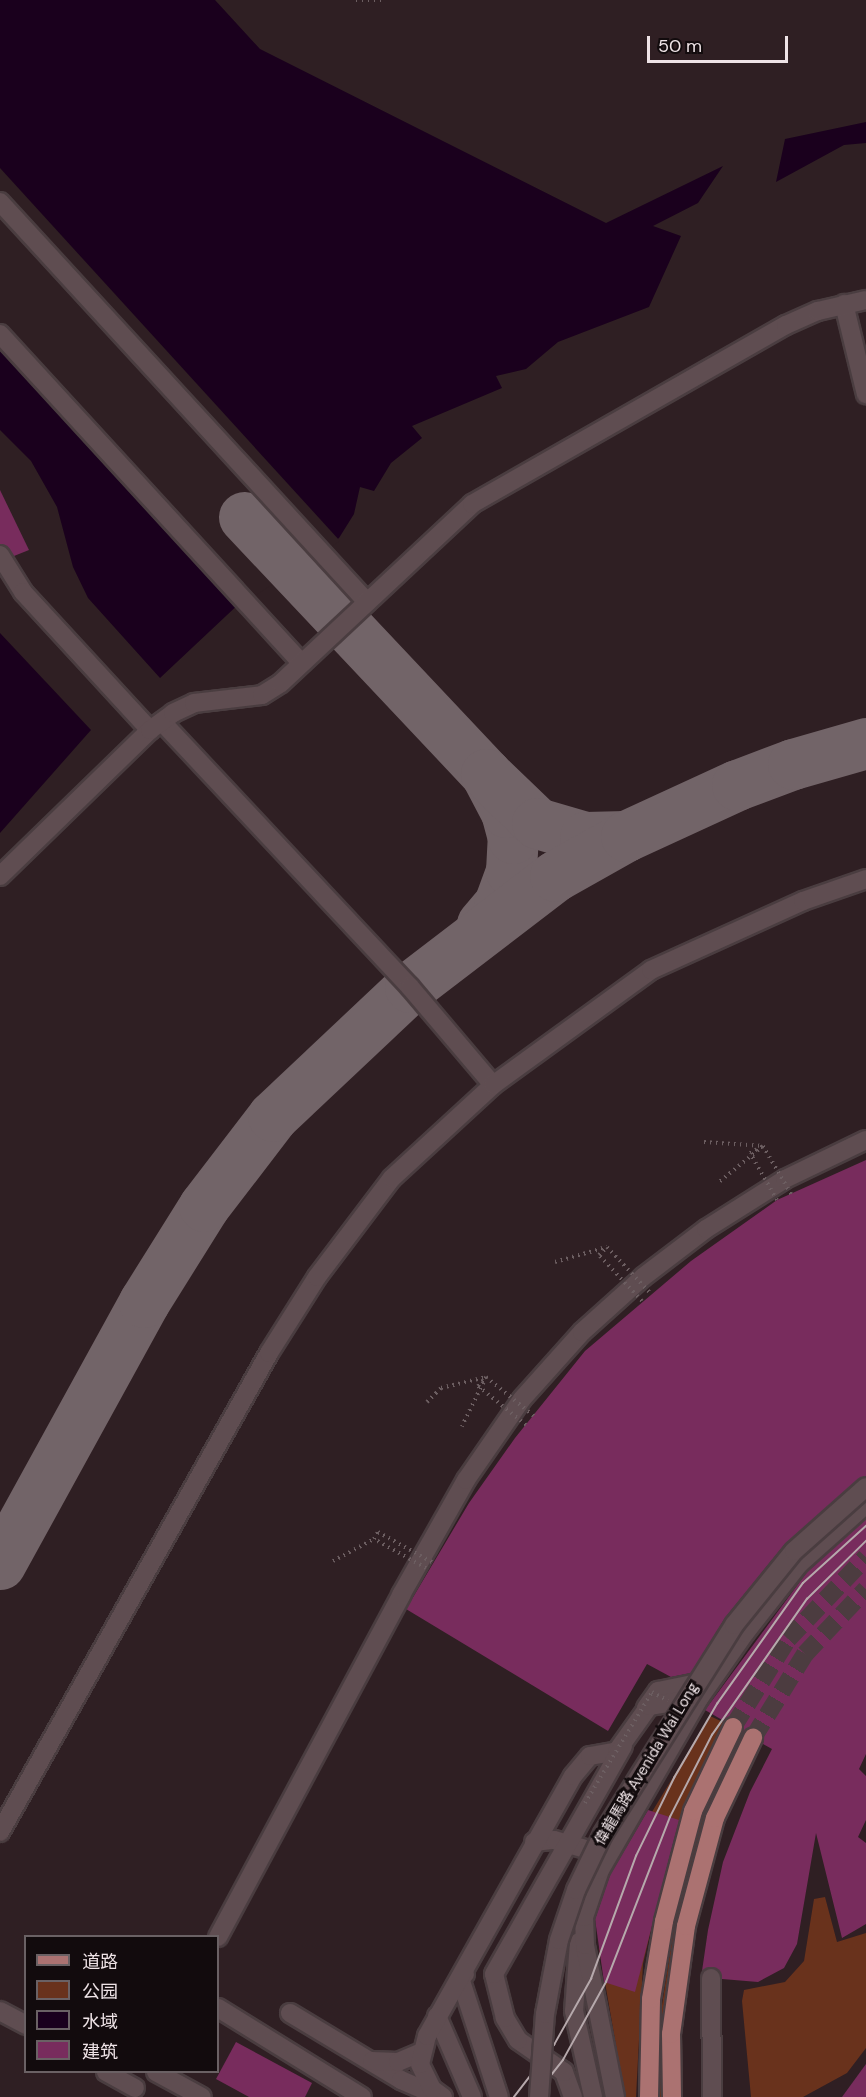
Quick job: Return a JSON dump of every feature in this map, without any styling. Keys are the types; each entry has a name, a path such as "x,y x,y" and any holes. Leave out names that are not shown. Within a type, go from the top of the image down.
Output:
{"main road":[{"path":"649,2097 651,2000 664,1920 693,1811 733,1727"},
{"path":"672,2096 674,2001 686,1926 715,1818 753,1738"}],"street":[{"path":"0,202 367,602"},
{"path":"0,876 156,726 194,704 262,695 301,663 472,504 786,325 844,304 866,300"},
{"path":"844,304 866,394"},
{"path":"0,334 301,663"},
{"path":"0,555 23,592 410,987 493,1085"},
{"path":"0,1832 269,1353 317,1277 392,1178 493,1085 651,970 802,901 866,879"},
{"path":"219,1935 401,1595 466,1480 522,1399 608,1308 705,1228 784,1179 866,1140"},
{"name":"偉龍馬路 Avenida Wai Long","path":"539,2097 545,2014 559,1940 576,1890 603,1834 734,1625 794,1551 866,1487"},
{"name":"偉龍馬路 Avenida Wai Long","path":"615,2097 591,1979 584,1917 611,1846 700,1697 799,1564 866,1504"},
{"path":"441,2097 423,2076 422,2052 437,2016 460,1978 507,1948 657,1691 715,1677"},
{"path":"645,1709 700,1697"},
{"path":"573,2097 564,2072 518,2040 505,2018 488,1958 534,1842 584,1760 611,1753 624,1744"},
{"path":"534,1842 544,1839 568,1843 589,1850 611,1846"},
{"path":"584,1917 573,1989 593,2097"},
{"path":"460,1978 499,2097"},
{"path":"711,1978 712,2097"},
{"path":"219,2009 362,2097"},
{"path":"0,2011 24,2024"},
{"path":"290,2013 416,2088 441,2097"},
{"path":"437,2016 472,2097"},
{"path":"367,2060 398,2062 422,2052"},
{"path":"107,2073 133,2093 143,2073"},
{"path":"158,2073 202,2097"}],"path":[{"path":"356,0 386,0"},
{"path":"704,1142 764,1146"},
{"path":"718,1183 750,1153 764,1146"},
{"path":"764,1146 791,1194"},
{"path":"750,1153 777,1200"},
{"path":"555,1262 607,1247"},
{"path":"607,1247 651,1294"},
{"path":"607,1247 598,1255 642,1301"},
{"path":"462,1426 478,1386 486,1377"},
{"path":"427,1402 441,1388 486,1377"},
{"path":"486,1377 534,1416"},
{"path":"478,1386 526,1425"},
{"path":"333,1561 374,1539 378,1532 432,1562"},
{"path":"374,1539 426,1568"},
{"path":"585,1803 652,1692 663,1698"}],"green space":[{"path":"710,1716 725,1723 687,1800 668,1856 643,1964 636,2097 625,2097 599,1948 632,1845"},
{"path":"739,1731 742,1734 708,1805 682,1908 665,2018 664,2097 659,2097 660,2018 677,1907 704,1803"},
{"path":"825,1897 837,1942 866,1933 866,2048 847,2073 803,2097 751,2097 742,2001 744,1990 785,1982 804,1961 814,1899"}],"water":[{"path":"0,0 215,0 260,49 606,223 723,166 698,203 653,226 681,236 649,307 558,342 526,369 496,376 502,388 412,426 422,438 391,463 374,491 360,487 354,514 339,538 243,600 160,678 88,598 73,567 57,507 31,461 0,430"},
{"path":"866,122 866,143 844,145 776,182 785,139"},
{"path":"0,633 91,730 0,833"}],"pier":[{"path":"0,168 340,541 245,602 0,341"}],"building":[{"path":"0,490 29,550 14,556 0,544"},
{"path":"866,1160 866,1476 785,1544 725,1618 691,1673 671,1677 647,1664 608,1731 406,1609 469,1503 515,1438 585,1351 691,1261 777,1200"},
{"path":"866,1519 866,1754 859,1769 866,1776 866,1820 858,1837 866,1843 866,1924 842,1938 816,1833 797,1944 784,1968 758,1982 722,1979 716,1968 702,1971 708,1930 723,1862 750,1792 772,1749 763,1744 764,1737 758,1728 752,1727 743,1733 744,1726 738,1717 724,1721 705,1710 807,1572"},
{"path":"648,1810 679,1820 635,1992 604,1982 595,1919 610,1875"},
{"path":"236,2042 312,2083 305,2097 249,2097 216,2079"},
{"path":"866,2064 866,2097 842,2097"}],"taxiway":[{"path":"244,517 486,774"},
{"path":"0,1564 144,1302 204,1206 273,1116 410,987 555,876 626,836 737,785 793,764 866,743"},
{"path":"482,924 499,904 511,871 513,838 506,812 486,774 537,823 585,837 626,836"}],"tunnel":[{"path":"733,1727 788,1639 866,1557"},
{"path":"753,1738 805,1654 866,1589"}],"tram line":[{"path":"514,2097 554,2045 591,1979 636,1856 674,1778 717,1704 803,1583 866,1526"},
{"path":"534,2097 563,2060 606,1982 670,1817 712,1735 807,1599 866,1541"}]}
